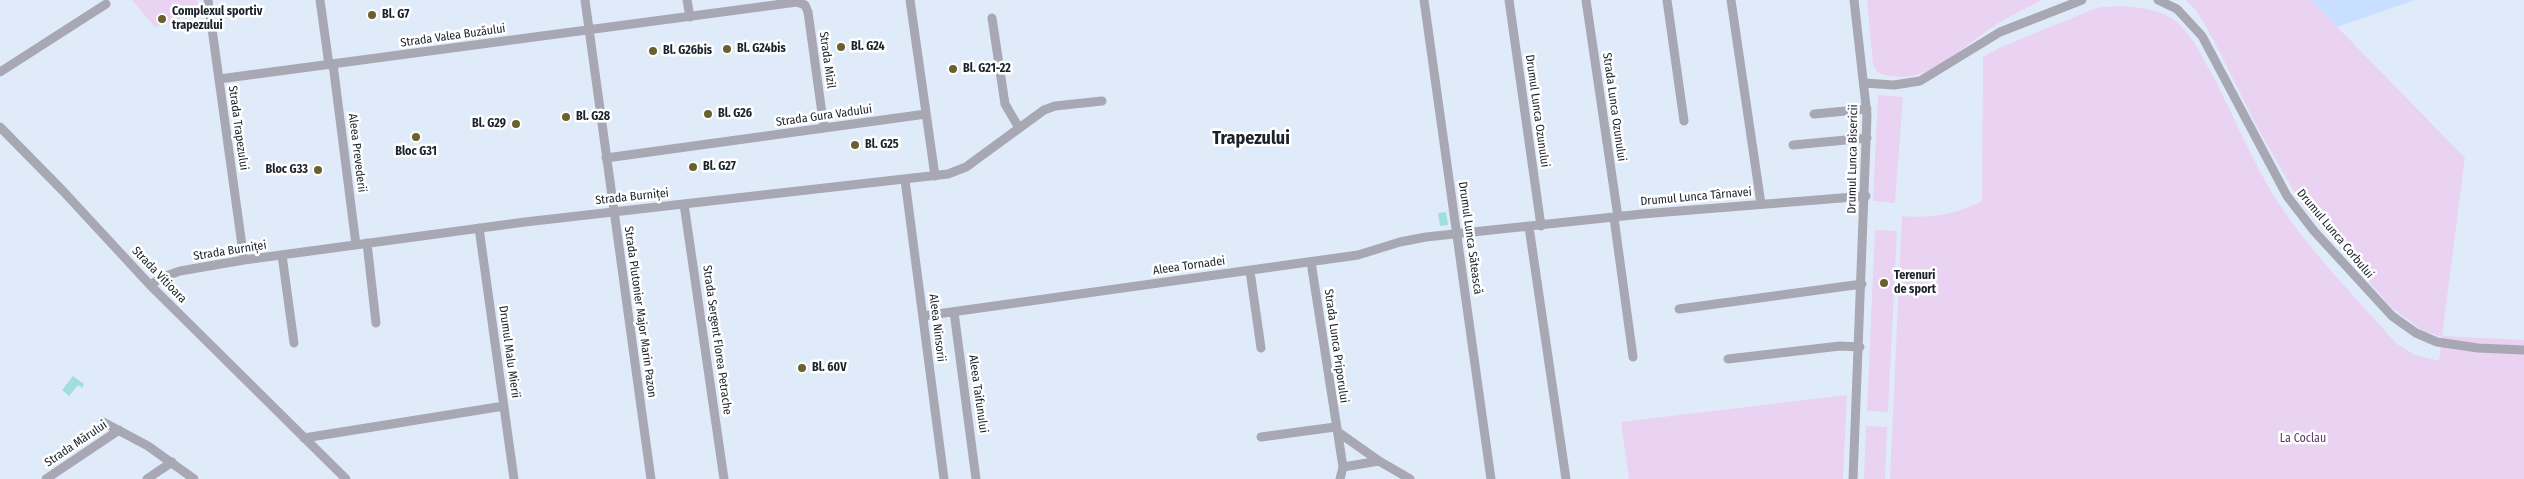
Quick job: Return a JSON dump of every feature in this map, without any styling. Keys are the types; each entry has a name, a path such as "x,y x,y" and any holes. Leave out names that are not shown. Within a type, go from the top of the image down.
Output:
{"street":[{"name":"Strada Trapezului","path":"208,0 244,260"},
{"name":"Aleea Prevederii","path":"320,0 331,64 356,245"},
{"name":"Strada Plutonier Major Marin Pazon","path":"585,0 651,479"},
{"path":"688,0 690,16"},
{"path":"910,0 935,176"},
{"name":"Drumul Lunca Sătească","path":"1424,0 1491,479"},
{"name":"Drumul Lunca Ozunului","path":"1509,0 1541,226"},
{"name":"Strada Lunca Ozunului","path":"1586,0 1633,357"},
{"path":"1667,0 1684,121"},
{"path":"1731,0 1760,204"},
{"name":"Drumul Lunca Bisericii","path":"1853,479 1860,347 1867,138 1867,109 1854,0"},
{"path":"1864,83 1894,85 1920,81 2000,32 2082,0"},
{"name":"Drumul Lunca Corbului","path":"2158,0 2177,9 2202,36 2287,196 2314,231 2392,316 2416,333 2437,342 2478,348 2524,350"},
{"name":"Strada Valea Buzăului","path":"219,80 797,1"},
{"name":"Strada Mizil","path":"797,1 805,5 808,12 824,128"},
{"path":"0,72 106,4"},
{"path":"992,18 1004,104 1019,128"},
{"name":"Strada Burniței","path":"150,285 163,277 180,271 244,260 479,228 935,176 966,167 1049,108 1102,101"},
{"path":"1814,114 1867,109"},
{"name":"Strada Gura Vadului","path":"606,158 926,114"},
{"name":"Strada Vitioara","path":"0,127 57,184 150,285 346,479"},
{"path":"1794,145 1867,138"},
{"name":"Aleea Ninsorii","path":"905,180 944,479"},
{"name":"Drumul Lunca Târnavei","path":"1458,234 1616,217 1866,196"},
{"name":"Strada Sergent Florea Petrache","path":"684,204 724,479"},
{"path":"1530,227 1566,479"},
{"name":"Drumul Malu Mierii","path":"479,228 514,479"},
{"name":"Aleea Tornadei","path":"923,316 1311,262 1369,253 1413,239 1458,234"},
{"path":"367,243 376,323"},
{"path":"282,255 294,343"},
{"name":"Strada Lunca Priporului","path":"1311,262 1336,429"},
{"path":"1250,271 1261,348"},
{"path":"1679,309 1862,284"},
{"name":"Aleea Taifunului","path":"954,312 976,479"},
{"path":"1728,359 1840,346 1860,347"},
{"path":"304,438 504,406"},
{"path":"103,422 172,462 194,479"},
{"path":"1336,429 1342,467 1340,479"},
{"path":"1261,437 1336,429 1379,461 1410,479"},
{"name":"Strada Mărului","path":"46,479 119,430"},
{"path":"1342,467 1379,461"},
{"path":"147,479 172,462"}],"shaded area":[{"path":"2311,0 2415,0 2337,27"},
{"path":"1446,212 1448,225 1440,226 1438,213"},
{"path":"73,376 84,384 82,388 78,385 69,396 62,390"}],"green space":[{"name":"Complexul sportiv trapezului","path":"132,0 197,0 198,12 155,27"},
{"path":"1867,0 2042,0 1997,24 1955,55 1935,67 1916,75 1902,77 1878,73 1873,64"},
{"name":"La Coclau","path":"2186,0 2311,0 2465,158 2442,336 2524,340 2524,479 1890,479 1902,216 1933,216 1963,209 1982,201 1983,57 1999,48 2096,8 2117,6 2151,10 2162,13 2179,24 2194,42 2214,78 2274,196 2301,234 2332,272 2397,344 2415,355 2439,361 2442,337 2423,331 2391,307 2301,204 2255,123 2213,39 2197,12"},
{"path":"1878,95 1903,97 1895,203 1873,201"},
{"name":"Terenuri de sport","path":"1875,230 1897,231 1888,412 1867,411"},
{"path":"1847,395 1843,479 1629,479 1621,422"},
{"path":"1866,426 1887,427 1885,479 1864,479"}],"place":[{"name":"Bl. G7","path":"372,15"},
{"name":"Complexul sportiv trapezului","path":"162,19"},
{"name":"Bl. G24","path":"841,47"},
{"name":"Bl. G24bis","path":"727,49"},
{"name":"Bl. G26bis","path":"653,51"},
{"name":"Bl. G21-22","path":"953,69"},
{"name":"Bl. G26","path":"708,114"},
{"name":"Bl. G28","path":"566,117"},
{"name":"Bl. G29","path":"516,124"},
{"name":"Bloc G31","path":"416,137"},
{"name":"Bl. G25","path":"855,145"},
{"name":"Bl. G27","path":"693,167"},
{"name":"Bloc G33","path":"318,170"},
{"name":"Terenuri de sport","path":"1884,283"},
{"name":"Bl. 60V","path":"802,368"}],"district":[{"name":"Trapezului","path":"1251,139"}]}
